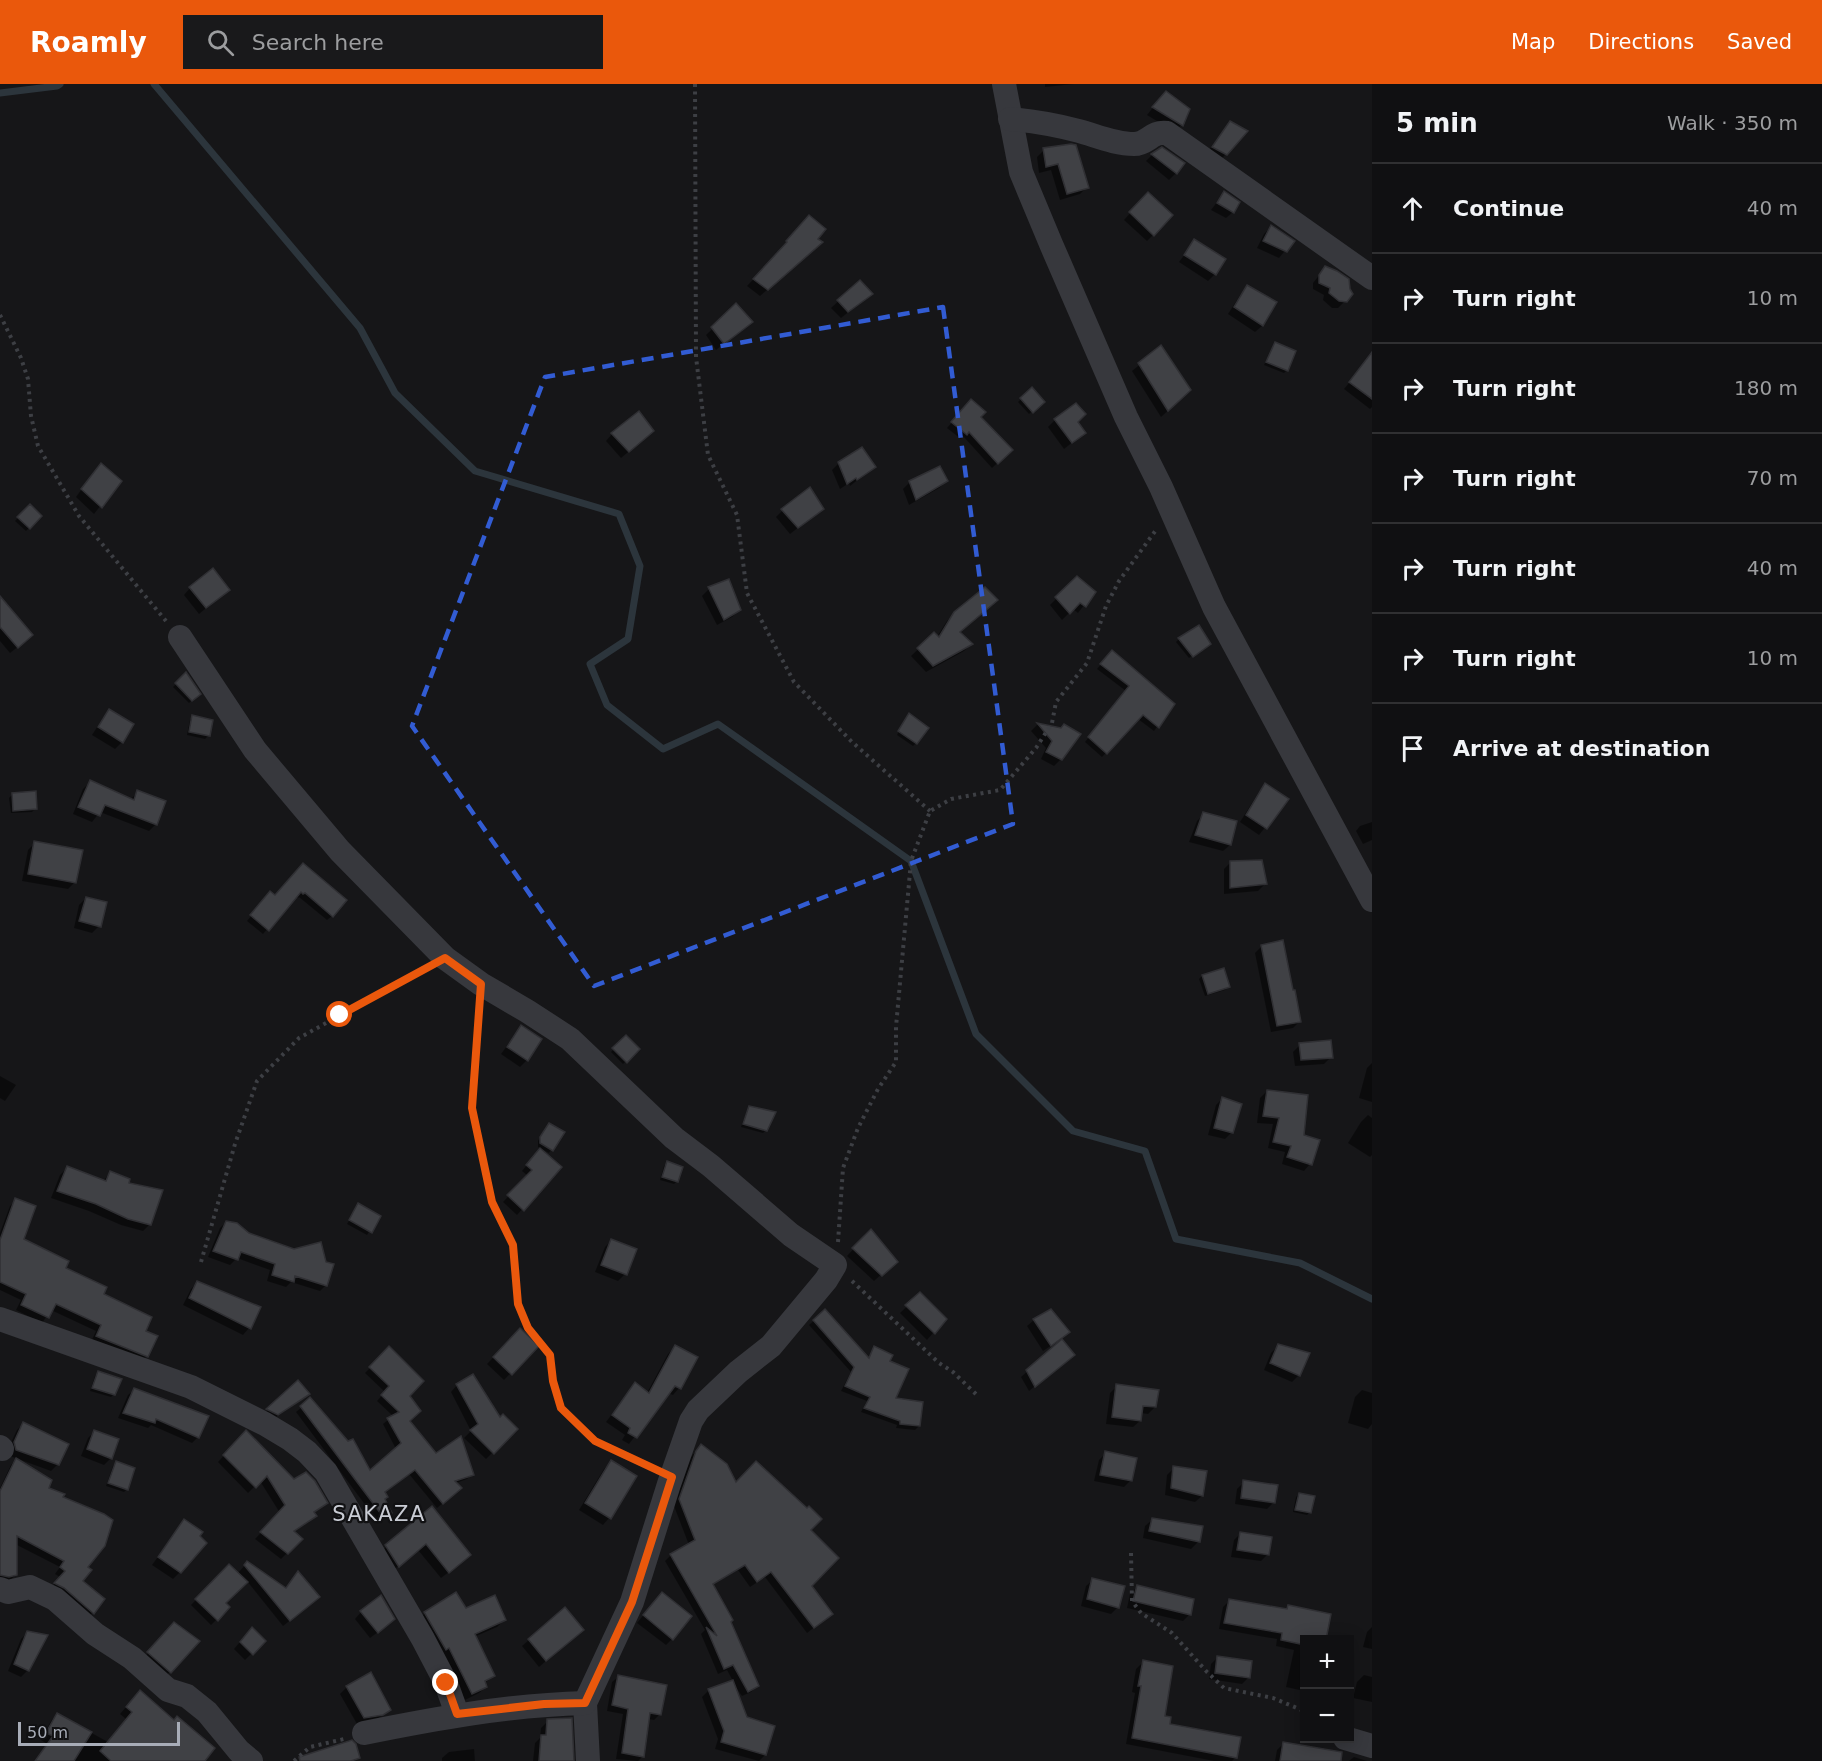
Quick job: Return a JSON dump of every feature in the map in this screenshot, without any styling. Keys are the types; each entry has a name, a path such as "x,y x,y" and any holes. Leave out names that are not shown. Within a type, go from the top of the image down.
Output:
{"street":[{"path":"1004,84 1021,172 1126,417 1214,607 1372,900"},
{"path":"1010,119 1037,121 1114,142 1134,144 1143,143 1159,132 1167,133 1372,278"},
{"path":"180,637 255,750 340,851 445,958 481,984 570,1040 674,1138 711,1166 791,1235 835,1265 826,1280 771,1346 738,1372 698,1410 691,1422 632,1602 585,1703 588,1761"},
{"path":"0,1319 191,1387 265,1424 307,1452 326,1472 423,1639 446,1683 457,1714"},
{"path":"0,1589 8,1592 30,1587 55,1599 95,1634 132,1658 168,1690 187,1696 207,1712 239,1751 251,1761"},
{"path":"364,1733 457,1714 544,1704 585,1703"},
{"path":"1354,1741 1372,1746"}],"path":[{"path":"695,84 696,357 708,455 737,515 747,593 794,681 852,742 930,811"},
{"path":"0,315 21,358 28,379 38,446 56,479 80,516 180,637"},
{"path":"980,1397 953,1372 939,1364 835,1265 838,1253 843,1168 858,1128 878,1089 896,1062 896,1027 911,861 930,811 951,799 1000,790 1036,748 1052,723 1056,702 1087,663 1106,606 1119,581 1171,510"},
{"path":"201,1262 236,1144 258,1082 299,1038 445,958"},
{"path":"481,984 472,1108 492,1202 513,1245 518,1304 528,1328 550,1355 553,1381 561,1408 595,1441 672,1477"},
{"path":"1131,1553 1132,1600 1141,1612 1172,1633 1224,1688 1274,1698 1300,1709"},
{"path":"294,1761 310,1748 364,1733"}],"highlighted area":[{"path":"943,307 1013,824 594,986 412,726 545,377"}],"building":[{"path":"1166,91 1190,109 1183,126 1152,107"},
{"path":"1230,121 1248,131 1227,155 1212,147"},
{"path":"1076,145 1089,188 1067,194 1058,164 1046,167 1043,148"},
{"path":"1162,147 1185,163 1177,174 1151,154"},
{"path":"1224,191 1240,202 1234,213 1217,203"},
{"path":"1148,192 1173,215 1154,236 1129,212"},
{"path":"809,215 826,229 818,239 823,242 768,290 753,279"},
{"path":"1271,225 1295,241 1287,252 1263,241"},
{"path":"1194,239 1226,259 1216,275 1184,255"},
{"path":"1325,266 1349,279 1353,294 1347,302 1339,301 1329,293 1330,288 1319,283 1319,275"},
{"path":"860,280 873,294 848,312 837,300"},
{"path":"1247,285 1277,302 1263,326 1234,307"},
{"path":"736,303 753,322 724,344 711,327"},
{"path":"1275,342 1296,351 1288,371 1266,362"},
{"path":"1161,345 1191,390 1168,411 1138,363"},
{"path":"1372,352 1372,399 1349,382"},
{"path":"1032,387 1045,402 1033,413 1020,398"},
{"path":"971,399 986,412 981,417 1013,450 998,464 969,432 967,435 951,422"},
{"path":"1076,403 1086,414 1078,422 1086,433 1072,443 1054,419"},
{"path":"639,411 654,431 629,452 611,433"},
{"path":"862,447 876,467 847,484 838,462"},
{"path":"101,463 122,481 102,508 81,489"},
{"path":"940,466 948,481 916,500 909,481"},
{"path":"810,487 824,509 798,528 781,509"},
{"path":"30,504 42,516 30,529 17,517"},
{"path":"213,568 230,590 206,608 189,587"},
{"path":"1077,576 1096,592 1086,607 1080,603 1070,614 1055,597"},
{"path":"729,579 741,610 724,620 708,587"},
{"path":"985,587 998,600 960,632 973,644 933,666 917,648 934,632 939,637 954,612"},
{"path":"0,596 33,635 18,648 0,627"},
{"path":"1199,625 1211,644 1193,657 1178,638"},
{"path":"1112,650 1175,704 1159,728 1143,715 1107,754 1088,737 1129,686 1100,664"},
{"path":"186,672 201,694 192,701 175,683"},
{"path":"109,709 134,724 123,743 98,727"},
{"path":"909,713 929,728 917,744 898,731"},
{"path":"192,715 213,720 210,736 189,732"},
{"path":"1037,723 1061,728 1064,724 1081,734 1062,760 1046,752 1052,741"},
{"path":"90,780 134,800 137,790 166,801 157,825 105,805 100,816 78,807"},
{"path":"1265,783 1289,799 1267,829 1246,815"},
{"path":"36,791 37,809 13,811 12,793"},
{"path":"1203,812 1237,821 1231,845 1195,835"},
{"path":"34,841 83,850 76,883 28,874"},
{"path":"1262,860 1267,884 1230,888 1230,861"},
{"path":"303,863 347,900 333,917 301,892 269,931 250,915 270,891 275,895"},
{"path":"86,897 107,902 101,927 79,921"},
{"path":"1283,940 1301,1022 1277,1026 1261,945"},
{"path":"1224,968 1230,987 1208,994 1202,975"},
{"path":"521,1025 542,1039 528,1061 507,1047"},
{"path":"626,1035 640,1049 627,1063 612,1048"},
{"path":"1331,1040 1333,1058 1301,1060 1299,1043"},
{"path":"1267,1090 1308,1095 1304,1135 1320,1140 1312,1165 1287,1157 1291,1146 1273,1142 1279,1118 1263,1116"},
{"path":"1222,1097 1242,1104 1233,1133 1214,1128"},
{"path":"749,1106 776,1112 767,1131 743,1124"},
{"path":"549,1123 565,1132 553,1151 540,1143 540,1137"},
{"path":"540,1148 562,1167 524,1211 507,1195 532,1170 526,1165"},
{"path":"667,1161 683,1167 678,1182 662,1177"},
{"path":"67,1166 106,1181 110,1171 130,1179 129,1183 163,1190 151,1225 128,1219 96,1204 57,1191"},
{"path":"15,1198 36,1206 24,1239 69,1261 66,1268 107,1287 104,1294 152,1317 146,1331 158,1336 148,1357 96,1336 101,1325 56,1304 49,1318 21,1305 26,1294 0,1282 0,1240"},
{"path":"358,1203 381,1216 372,1233 349,1220"},
{"path":"226,1221 237,1223 249,1233 294,1249 321,1242 326,1262 334,1264 327,1286 295,1276 294,1282 272,1275 275,1264 241,1252 238,1260 213,1251"},
{"path":"871,1229 898,1262 882,1276 852,1248"},
{"path":"611,1239 637,1249 627,1275 601,1265"},
{"path":"197,1281 261,1307 251,1329 189,1298"},
{"path":"920,1292 947,1319 935,1334 905,1305"},
{"path":"825,1309 869,1358 874,1346 893,1355 890,1361 909,1369 896,1398 923,1402 920,1426 900,1424 900,1421 864,1408 870,1397 845,1386 854,1367 813,1320"},
{"path":"1051,1309 1070,1332 1051,1346 1033,1319"},
{"path":"520,1328 539,1346 512,1375 493,1357"},
{"path":"1062,1339 1075,1355 1035,1387 1026,1370"},
{"path":"1278,1344 1310,1353 1300,1376 1270,1363"},
{"path":"675,1345 698,1357 681,1389 675,1386 637,1438 628,1433 630,1428 612,1415 635,1382 649,1393"},
{"path":"389,1346 424,1381 410,1396 421,1411 410,1421 436,1453 461,1436 474,1475 455,1481 462,1488 443,1504 415,1470 385,1492 388,1497 385,1499 392,1513 384,1518 300,1406 310,1397 348,1441 353,1439 370,1470 401,1443 387,1418 399,1412 381,1395 389,1386 369,1367"},
{"path":"98,1371 122,1379 115,1395 92,1388"},
{"path":"473,1374 500,1417 503,1414 518,1429 494,1454 470,1430 478,1424 456,1384"},
{"path":"298,1380 310,1394 278,1415 266,1409"},
{"path":"1116,1384 1159,1390 1156,1407 1143,1406 1141,1421 1112,1417"},
{"path":"134,1388 209,1416 199,1438 156,1419 155,1423 123,1413"},
{"path":"23,1422 69,1444 59,1465 16,1450 14,1442"},
{"path":"94,1430 119,1439 112,1459 87,1449"},
{"path":"246,1430 294,1479 306,1472 315,1481 328,1503 314,1512 317,1516 294,1531 303,1539 288,1554 260,1532 285,1505 267,1476 256,1488 223,1455"},
{"path":"701,1444 727,1464 736,1482 756,1461 822,1519 811,1530 839,1558 812,1586 833,1614 814,1628 771,1572 757,1582 745,1565 713,1584 733,1620 731,1622 759,1686 748,1692 733,1665 724,1669 706,1627 717,1636 670,1554 695,1540 679,1499 696,1451"},
{"path":"1105,1451 1137,1458 1132,1481 1100,1475"},
{"path":"16,1458 52,1480 49,1488 65,1494 63,1497 113,1520 105,1546 88,1567 92,1570 83,1581 105,1599 94,1614 64,1588 54,1583 65,1571 60,1567 64,1561 17,1536 17,1575 9,1577 0,1575 0,1491"},
{"path":"611,1460 637,1476 611,1519 585,1503"},
{"path":"116,1461 135,1468 128,1490 108,1483"},
{"path":"1173,1466 1207,1471 1203,1496 1171,1488"},
{"path":"1243,1480 1278,1485 1275,1503 1241,1498"},
{"path":"1299,1493 1315,1496 1311,1513 1295,1510"},
{"path":"432,1506 471,1555 449,1573 426,1544 399,1567 385,1545"},
{"path":"1152,1518 1203,1526 1200,1542 1149,1531"},
{"path":"184,1519 203,1532 200,1536 207,1543 181,1573 158,1557"},
{"path":"1240,1532 1272,1537 1269,1555 1237,1550"},
{"path":"247,1561 286,1588 298,1571 320,1597 290,1621 244,1565"},
{"path":"229,1564 248,1582 226,1603 230,1607 218,1621 195,1599"},
{"path":"1092,1578 1125,1586 1119,1608 1087,1599"},
{"path":"1137,1585 1194,1599 1191,1615 1133,1601"},
{"path":"456,1592 466,1608 495,1595 506,1620 475,1634 495,1676 485,1681 487,1687 472,1694 449,1648 446,1650 424,1612"},
{"path":"662,1592 692,1616 673,1640 643,1615"},
{"path":"381,1595 395,1619 378,1633 360,1611"},
{"path":"1229,1599 1287,1609 1288,1605 1331,1614 1327,1635 1300,1635 1300,1644 1281,1640 1282,1633 1224,1623"},
{"path":"565,1607 584,1630 546,1661 528,1639"},
{"path":"174,1622 200,1641 171,1673 147,1652"},
{"path":"252,1627 266,1641 253,1655 240,1642"},
{"path":"27,1631 48,1635 29,1671 14,1664"},
{"path":"1217,1656 1252,1661 1250,1678 1215,1673"},
{"path":"1143,1660 1173,1666 1165,1716 1171,1717 1170,1724 1241,1737 1237,1758 1132,1738"},
{"path":"371,1672 391,1710 383,1715 364,1718 346,1686"},
{"path":"618,1675 667,1685 661,1715 650,1713 644,1757 622,1753 628,1709 612,1705"},
{"path":"733,1680 747,1717 775,1726 766,1755 721,1742 724,1731 708,1689"},
{"path":"140,1690 174,1720 177,1716 215,1748 205,1761 111,1761 100,1751 132,1712 126,1707"},
{"path":"57,1713 92,1732 74,1761 35,1761 53,1736 46,1733"},
{"path":"572,1718 574,1761 539,1761 541,1735 546,1735 547,1719"},
{"path":"352,1740 356,1744 360,1758 351,1761 300,1761 299,1757"},
{"path":"1283,1742 1342,1752 1341,1761 1280,1761"}],"waterway":[{"path":"0,93 60,84"},
{"path":"154,84 360,328 395,393 475,471 619,514 640,566 628,639 590,664 607,705 663,749 718,724 911,861 976,1034 1073,1131 1145,1151 1176,1239 1300,1263 1372,1299"}],"district":[{"name":"SAKAZA","path":"379,1514"}],"route":[{"path":"340,1015 445,958 481,984 472,1108 492,1202 513,1245 518,1304 528,1328 550,1355 553,1381 561,1408 595,1441 672,1477 632,1602 585,1703 544,1704 457,1714 446,1683"}]}
